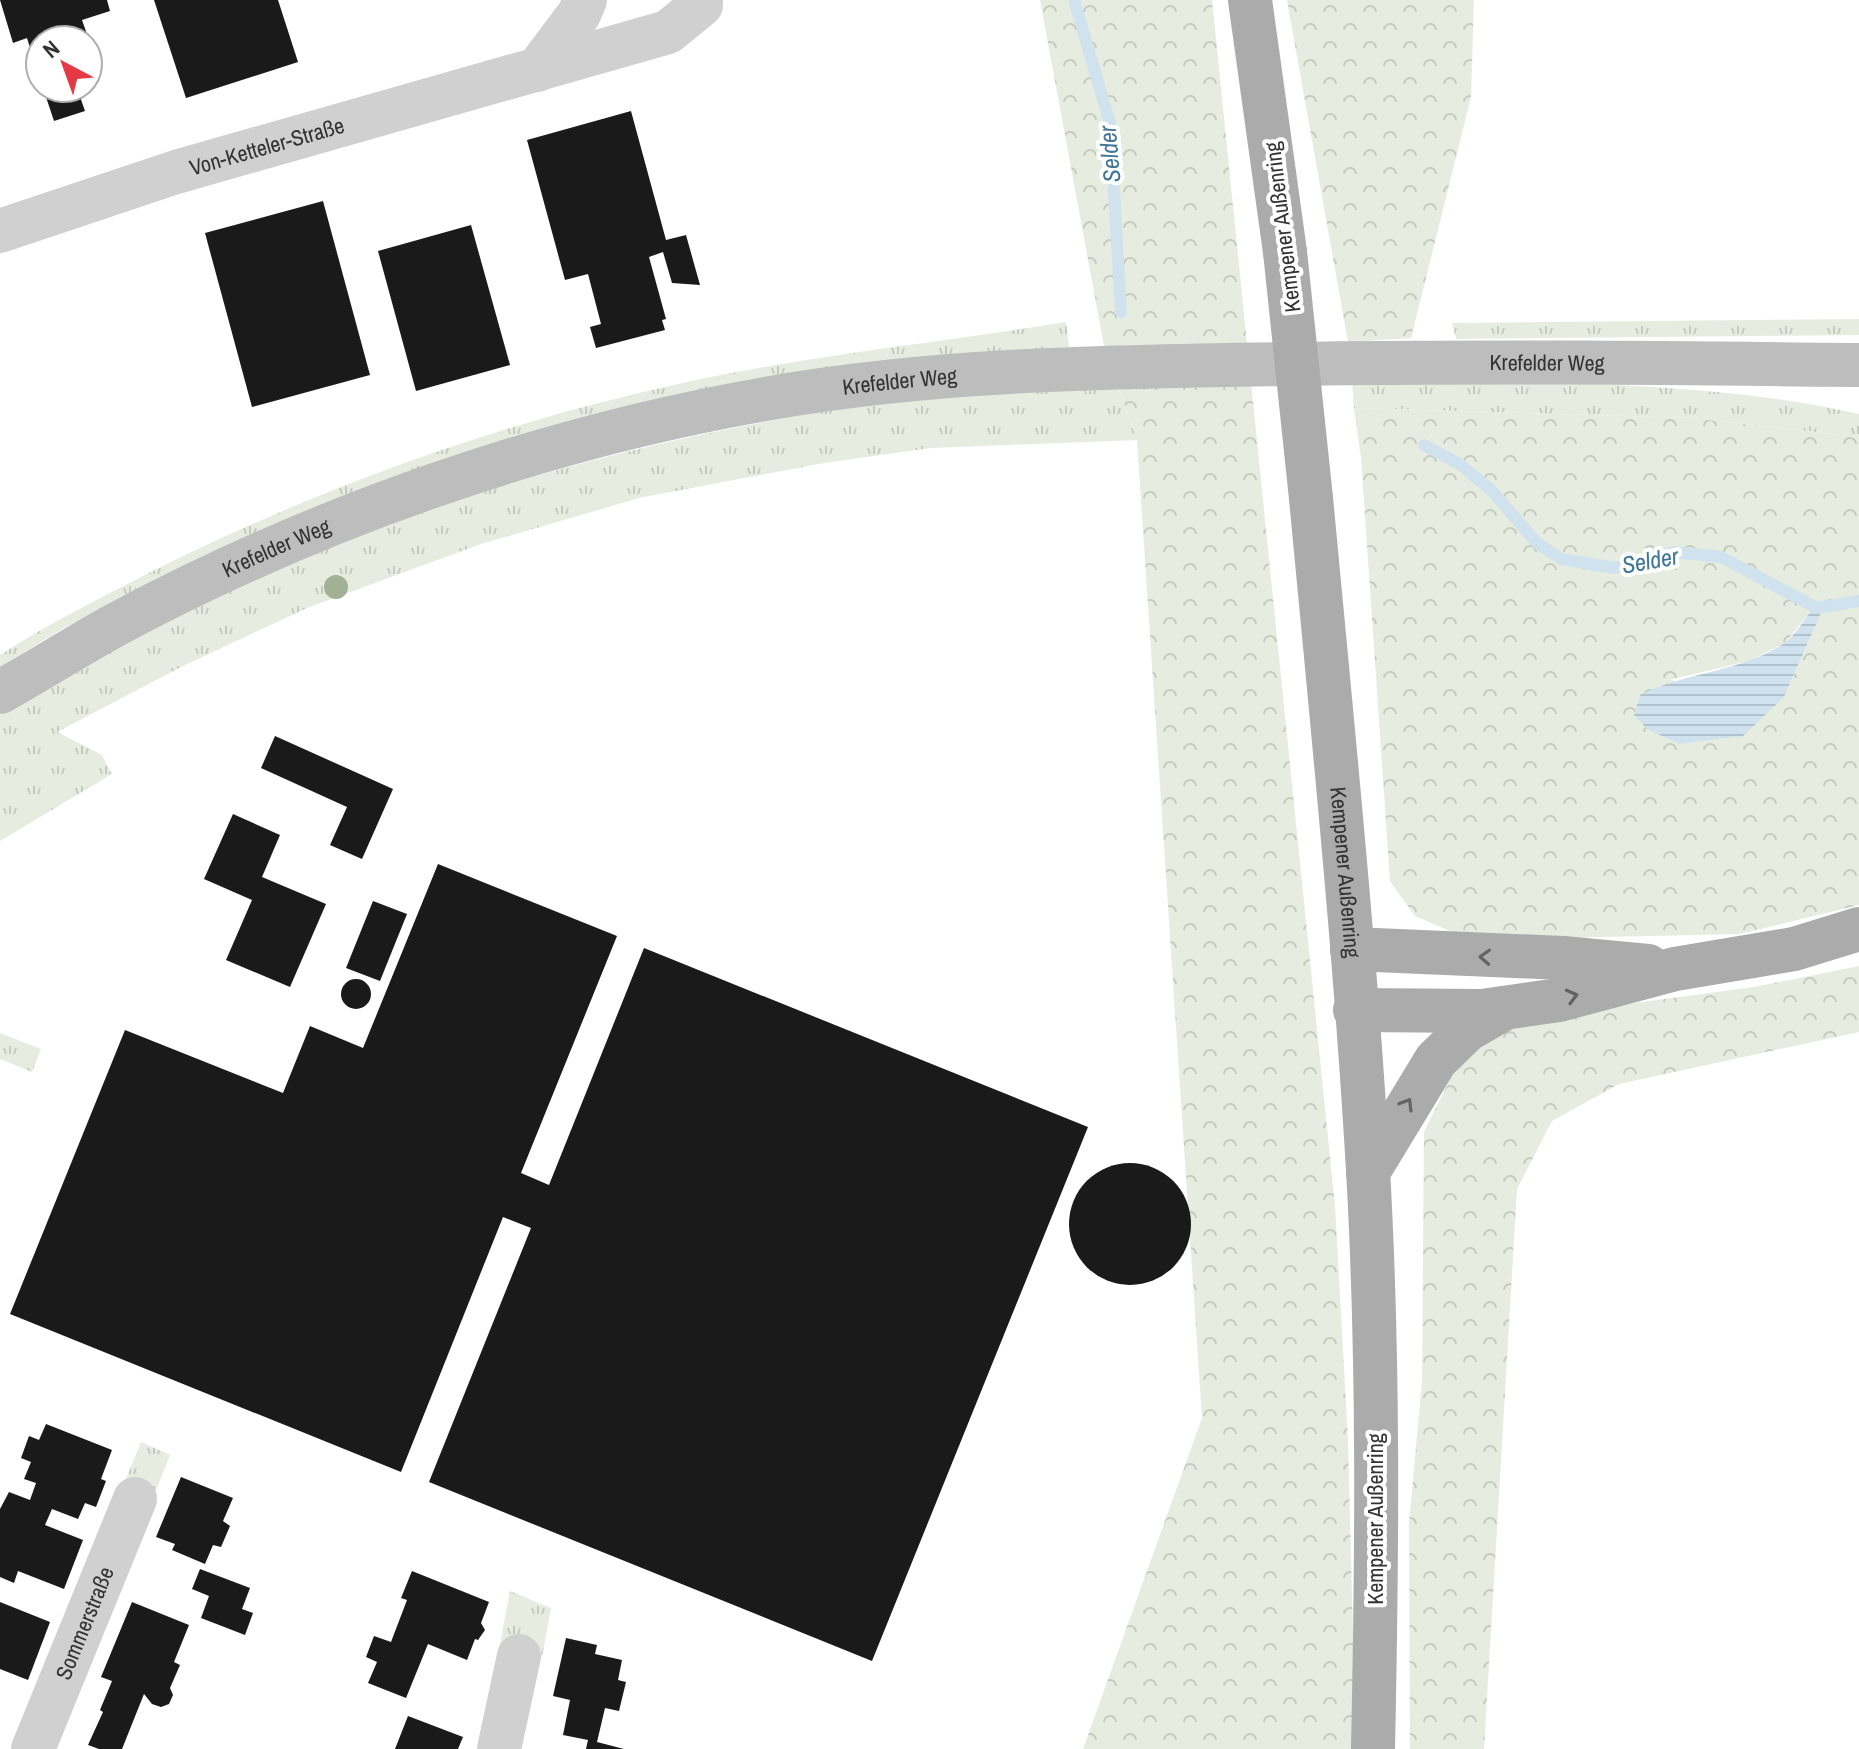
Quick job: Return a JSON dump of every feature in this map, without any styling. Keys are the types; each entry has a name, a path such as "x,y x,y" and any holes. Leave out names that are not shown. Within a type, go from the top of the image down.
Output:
{"main road":[{"name":"Kempener Außenring","path":"1250,0 1285,252 1311,498 1352,949 1368,1172 1378,1537 1373,1749"},
{"path":"1355,1010 1412,1013 1559,1000 1675,969 1794,949 1859,929"},
{"path":"1352,949 1563,958 1675,969"},
{"path":"1368,1172 1436,1060 1467,1030 1507,1007"}],"street":[{"path":"537,70 579,14 585,0"},
{"name":"Von-Ketteler-Straße","path":"0,231 176,172 668,32 701,5 701,0"},
{"name":"Krefelder Weg","path":"0,692 117,624 245,562 381,506 606,434 770,398 887,382 1090,365 1423,361 1859,365"},
{"name":"Sommerstraße","path":"33,1749 135,1499"},
{"path":"499,1749 519,1656"}],"green space":[{"path":"1040,0 1212,0 1335,1206 1348,1440 1356,1749 1083,1749 1202,1418 1137,440 1104,346"},
{"path":"1287,0 1474,0 1471,97 1411,338 1348,342"},
{"path":"1859,319 1859,335 1456,339 1452,323"},
{"path":"1066,322 1069,347 876,361 221,551 62,629 0,667 0,655 36,633 213,542 343,486 477,438 614,399 730,373"},
{"path":"1352,381 1607,385 1734,394 1859,414 1859,437 1691,418 1354,408"},
{"path":"1117,384 1137,440 930,448 824,463 639,498 481,544 307,608 183,666 57,732 102,755 112,774 0,841 0,715 99,655 202,602 307,555 416,514 526,479 638,449 751,425 895,401"},
{"path":"1354,408 1691,418 1859,437 1859,597 1815,604 1729,554 1674,548 1614,565 1564,556 1539,540 1496,491 1464,463 1423,439 1420,448 1459,469 1489,495 1533,546 1560,562 1616,572 1675,556 1726,561 1811,611 1785,643 1749,661 1669,680 1784,697 1821,613 1859,606 1859,905 1740,934 1471,940 1415,916 1390,881 1361,458"},
{"path":"1423,439 1464,463 1496,490 1614,565 1674,548 1729,554 1815,604 1859,597 1859,606 1821,613 1811,611 1726,561 1675,556 1616,572 1560,562 1533,546 1489,495 1420,448"},
{"path":"1859,966 1859,1032 1619,1084 1552,1121 1517,1189 1484,1749 1410,1749 1409,1523 1422,1382 1424,1132 1458,1063 1522,1018 1754,987"},
{"path":"0,1033 41,1049 32,1072 0,1059"},
{"path":"141,1442 170,1455 153,1498 123,1486"},
{"path":"510,1591 551,1608 542,1657 499,1649"}],"water":[{"path":"1811,611 1821,613 1784,697 1743,736 1679,744 1647,729 1634,715 1640,695 1675,681 1749,661 1783,644"}],"building":[{"path":"0,0 107,0 110,11 82,20 83,24 24,24 24,39 13,43"},
{"path":"154,0 278,0 298,62 186,98"},
{"path":"48,104 83,104 85,111 54,121"},
{"path":"631,111 666,240 686,235 700,285 672,283 663,252 649,257 666,319 662,320 665,330 596,348 590,327 601,324 588,274 565,280 527,140"},
{"path":"323,201 370,375 252,407 205,233"},
{"path":"471,225 510,365 416,391 378,251"},
{"path":"275,736 393,789 362,859 330,845 347,807 261,768"},
{"path":"233,814 280,835 262,877 326,904 290,987 226,960 252,900 204,879"},
{"path":"438,864 617,936 521,1173 549,1185 644,948 1088,1127 872,1661 429,1482 531,1228 503,1217 401,1472 10,1314 125,1030 283,1093 310,1026 363,1048"},
{"path":"373,901 407,914 380,981 346,968"},
{"path":"356,979 362,980 370,988 370,1000 362,1008 356,1009 350,1008 342,1000 341,994 342,988 350,980"},
{"path":"1130,1163 1153,1168 1173,1181 1186,1201 1191,1224 1186,1247 1173,1267 1153,1280 1130,1285 1107,1280 1087,1267 1074,1247 1069,1224 1074,1201 1087,1181 1107,1168"},
{"path":"46,1424 112,1450 101,1479 106,1481 96,1507 85,1503 78,1519 52,1509 45,1525 83,1540 64,1589 18,1571 14,1583 0,1577 0,1509 9,1492 30,1500 36,1483 24,1479 31,1462 21,1458 29,1436 39,1440"},
{"path":"181,1477 233,1498 223,1521 230,1526 221,1547 213,1545 205,1564 172,1550 175,1544 156,1537"},
{"path":"200,1569 250,1588 242,1609 253,1613 245,1635 201,1618 209,1596 192,1589"},
{"path":"412,1571 489,1602 481,1623 485,1630 478,1640 475,1639 467,1660 428,1644 406,1698 368,1683 377,1662 366,1657 374,1636 391,1642 407,1600 401,1598"},
{"path":"0,1602 50,1622 28,1680 0,1669"},
{"path":"132,1602 189,1625 174,1662 180,1665 170,1688 173,1695 169,1704 161,1707 152,1704 144,1694 122,1749 99,1749 88,1745 103,1712 100,1710 112,1681 101,1677"},
{"path":"566,1638 597,1645 595,1654 622,1660 618,1680 626,1682 619,1711 605,1708 597,1742 624,1749 586,1749 588,1740 563,1735 570,1700 553,1696"},
{"path":"408,1716 463,1737 458,1749 395,1749"}],"waterway":[{"name":"Selder","path":"1074,0 1110,123 1121,312"},
{"name":"Selder","path":"1424,445 1461,465 1491,490 1537,543 1561,559 1615,568 1674,552 1721,557 1817,608 1859,601"}]}
